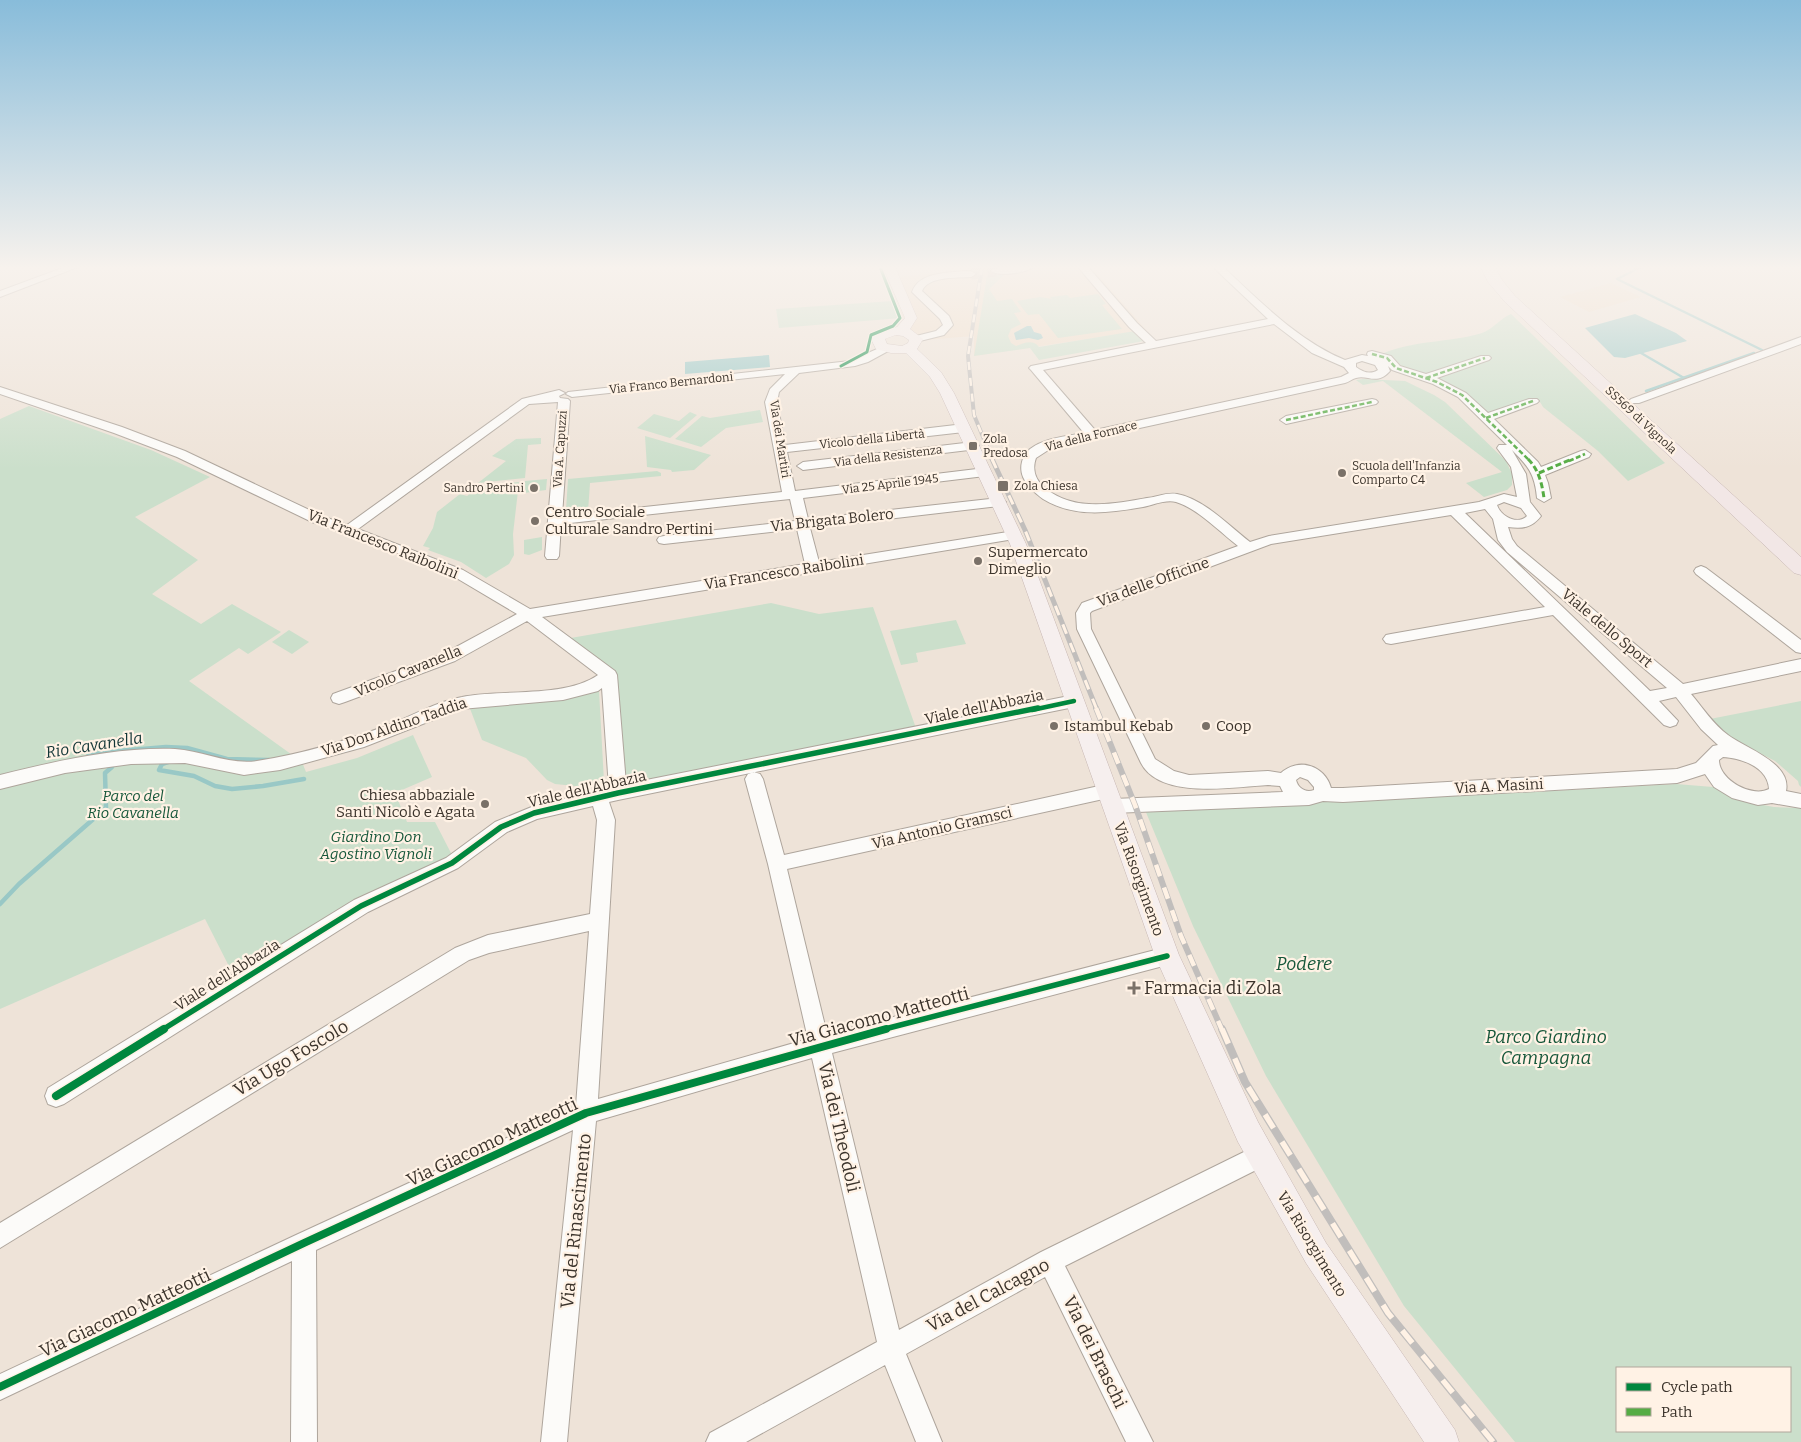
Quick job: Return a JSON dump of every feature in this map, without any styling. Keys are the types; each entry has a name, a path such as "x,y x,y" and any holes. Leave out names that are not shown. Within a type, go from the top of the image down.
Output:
{"highway":[{"name":"SS569 di Vignola","path":"1548,334 1801,568"}],"main road":[{"path":"903,342 906,334"},
{"name":"Via Risorgimento","path":"903,342 936,375 947,393 1000,502 1014,535 1167,956 1260,1156 1325,1267 1443,1442"}],"street":[{"path":"903,342 935,334"},
{"path":"1143,334 1153,344"},
{"path":"1092,434 1035,368 1202,334"},
{"path":"1294,334 1329,357 1352,366 1367,376 1381,372 1407,378 1428,386 1449,398 1491,436 1516,462 1522,475 1524,504 1533,512 1534,516 1530,522 1514,527 1504,534"},
{"path":"1636,401 1801,340"},
{"name":"Via Franco Bernardoni","path":"350,529 526,401 851,364 903,342"},
{"path":"1372,354 1387,358 1396,368 1426,378 1462,395 1534,465 1539,473 1544,498"},
{"path":"1352,366 1362,358 1374,360 1381,372"},
{"path":"1426,378 1485,358"},
{"name":"Via della Fornace","path":"1248,547 1192,505 1176,498 1097,510 1065,505 1038,490 1028,476 1028,460 1033,454 1049,444 1345,380 1352,366"},
{"name":"Via dei Martiri","path":"795,371 772,396 772,407 780,449 812,568"},
{"name":"Via Francesco Raibolini","path":"0,390 118,430 180,454 282,504 350,529 458,573 528,614 1014,535"},
{"name":"Via A. Capuzzi","path":"552,556 562,397"},
{"path":"1486,418 1533,401"},
{"path":"1286,420 1372,402"},
{"name":"Vicolo della Libertà","path":"780,449 968,437"},
{"name":"Via della Resistenza","path":"803,466 968,437"},
{"path":"1539,473 1585,454"},
{"name":"Via 25 Aprile 1945","path":"554,520 985,472"},
{"path":"1497,507 1523,486"},
{"name":"Via Brigata Bolero","path":"664,540 1000,502"},
{"path":"1497,507 1524,504"},
{"name":"Via delle Officine","path":"1287,780 1268,778 1188,782 1179,781 1158,771 1149,763 1084,629 1082,620 1083,613 1087,607 1269,540 1470,507 1497,507"},
{"path":"1497,507 1512,522 1525,523"},
{"name":"Viale dello Sport","path":"1497,507 1505,540 1512,549 1631,647 1679,691 1721,739 1744,754"},
{"path":"1454,510 1670,721"},
{"path":"1701,571 1801,648"},
{"path":"1391,639 1556,610"},
{"path":"528,614 609,675 623,792 606,820"},
{"name":"Vicolo Cavanella","path":"339,698 450,657 528,614"},
{"path":"1646,698 1801,665"},
{"name":"Via Don Aldino Taddia","path":"0,782 88,762 149,755 188,756 223,766 252,768 350,746 459,704 476,700 563,694 592,687 609,675"},
{"name":"Viale dell'Abbazia","path":"56,1096 361,906 452,863 501,827 534,813 623,792 753,771 1074,701"},
{"name":"Viale dello Sport","path":"1707,725 1715,742 1712,758"},
{"name":"Via A. Masini","path":"1110,798 1343,795 1677,776 1690,774 1704,768 1712,758 1726,751 1744,754 1763,764 1776,777 1801,792"},
{"name":"Via A. Masini","path":"1712,758 1715,776 1731,789"},
{"name":"Via dei Theodoli","path":"753,771 777,864 891,1348 929,1442"},
{"path":"1294,771 1308,772 1317,776 1322,783 1314,796 1290,789 1287,780 1288,776 1294,771"},
{"name":"Via A. Masini","path":"1677,776 1714,782 1753,797 1771,796 1801,800"},
{"path":"1771,796 1778,789 1776,777"},
{"name":"Via del Rinascimento","path":"554,1442 586,1113 600,920 606,820 599,797"},
{"name":"Via Antonio Gramsci","path":"777,864 1110,798"},
{"name":"Via Ugo Foscolo","path":"0,1236 462,954 488,944 600,920"},
{"name":"Via Giacomo Matteotti","path":"0,1387 304,1243 586,1113 819,1046 1167,956"},
{"name":"Via del Calcagno","path":"719,1442 1050,1261 1260,1156"},
{"path":"304,1243 304,1442"},
{"name":"Via dei Braschi","path":"1050,1261 1140,1442"}],"shaded area":[{"path":"910,334 1118,334 974,356 974,336 912,341"}],"green space":[{"path":"978,334 1009,334 1011,343 1016,346 1031,342 1039,347 1115,334 1138,334 1144,341 1039,360 1030,348 974,356"},
{"path":"1055,334 1084,334 1058,338"},
{"path":"1477,334 1532,334 1665,463 1628,481 1598,451 1543,407 1540,402 1493,419 1465,394 1405,369 1391,356 1382,354 1406,346"},
{"path":"1356,380 1405,381 1445,402 1506,461 1512,474 1512,485 1507,490 1484,497 1466,483 1502,472 1383,381 1363,385"},
{"name":"Parco del Rio Cavanella","path":"29,406 151,450 210,477 135,517 198,560 152,594 201,624 232,604 281,632 248,654 239,648 189,681 302,762 306,772 357,758 413,735 432,777 395,793 407,822 435,822 452,855 356,900 237,982 205,919 0,1009 0,419"},
{"path":"760,410 763,422 726,428 701,447 675,439 702,416 710,418"},
{"path":"690,412 697,415 670,438 637,428 654,414 679,421"},
{"path":"645,436 711,455 694,470 672,472 671,470 647,467"},
{"path":"541,438 541,444 528,445 525,478 478,483 506,461 492,456 516,439"},
{"path":"657,471 661,473 661,476 590,483 588,512 570,514 566,510 568,479"},
{"path":"547,479 546,490 524,493 525,481"},
{"path":"519,482 513,534 514,555 509,564 486,578 461,562 428,550 430,548 423,546 433,528 437,512 460,494 467,496 481,486"},
{"path":"542,537 542,550 529,555 524,554 524,540"},
{"path":"771,603 819,614 873,607 917,731 620,789 614,688 565,639"},
{"path":"956,620 966,644 916,653 918,662 901,665 890,631"},
{"path":"289,630 309,642 292,654 272,642"},
{"path":"599,690 604,782 585,787 555,784 547,780 526,758 482,740 469,706"},
{"path":"1801,701 1801,787 1798,781 1775,761 1728,737 1710,719"},
{"name":"Parco Giardino Campagna","path":"1676,784 1713,787 1742,801 1774,807 1801,808 1801,1442 1515,1442 1404,1306 1266,1076 1193,926 1143,805 1442,787 1460,796"}],"water":[{"path":"1014,334 1041,334 1043,338 1038,340 1029,338 1016,340"},
{"path":"1591,334 1678,334 1687,341 1625,358 1614,357"},
{"path":"769,355 770,367 685,374 685,362"}],"waterway":[{"path":"1730,334 1762,350"},
{"path":"1641,353 1684,378"},
{"path":"1684,378 1754,353"},
{"path":"1646,391 1684,378"},
{"name":"Rio Cavanella","path":"88,756 106,752 166,747 187,748 227,759 269,760"},
{"path":"168,762 162,764 159,770 194,776 215,786 232,789 304,779"},
{"path":"0,904 19,884 106,808 105,773 112,767"}],"railway":[{"path":"971,334 968,356 974,415 993,461"},
{"path":"992,459 1025,530 1097,710"},
{"path":"1096,708 1135,805 1181,936 1222,1030"},
{"path":"1222,1029 1245,1082 1388,1313 1493,1442"}],"marked path":[{"path":"1372,354 1387,358 1396,368 1437,382 1462,395 1534,465 1542,483 1544,498"},
{"path":"1426,378 1485,358"},
{"path":"1486,418 1533,401"},
{"path":"1286,420 1372,402"},
{"path":"1539,473 1585,454"}],"cycle path":[{"path":"841,366 867,352 873,334"},
{"path":"56,1096 361,906 452,863 501,827 534,813 618,793 1074,701"},
{"path":"0,1387 304,1243 586,1113 819,1046 1167,956"}],"place":[{"name":"Zola Predosa","path":"973,446"},
{"name":"Scuola dell'Infanzia Comparto C4","path":"1342,473"},
{"name":"Zola Chiesa","path":"1003,486"},
{"name":"Sandro Pertini","path":"534,488"},
{"name":"Centro Sociale Culturale Sandro Pertini","path":"535,521"},
{"name":"Supermercato Dimeglio","path":"978,561"},
{"name":"Istambul Kebab","path":"1054,726"},
{"name":"Coop","path":"1206,726"},
{"name":"Chiesa abbaziale Santi Nicolò e Agata","path":"485,804"},
{"name":"Farmacia di Zola","path":"1134,988"}],"park label":[{"name":"Giardino Don Agostino Vignoli","path":"376,846"},
{"name":"Podere","path":"1304,964"}]}
